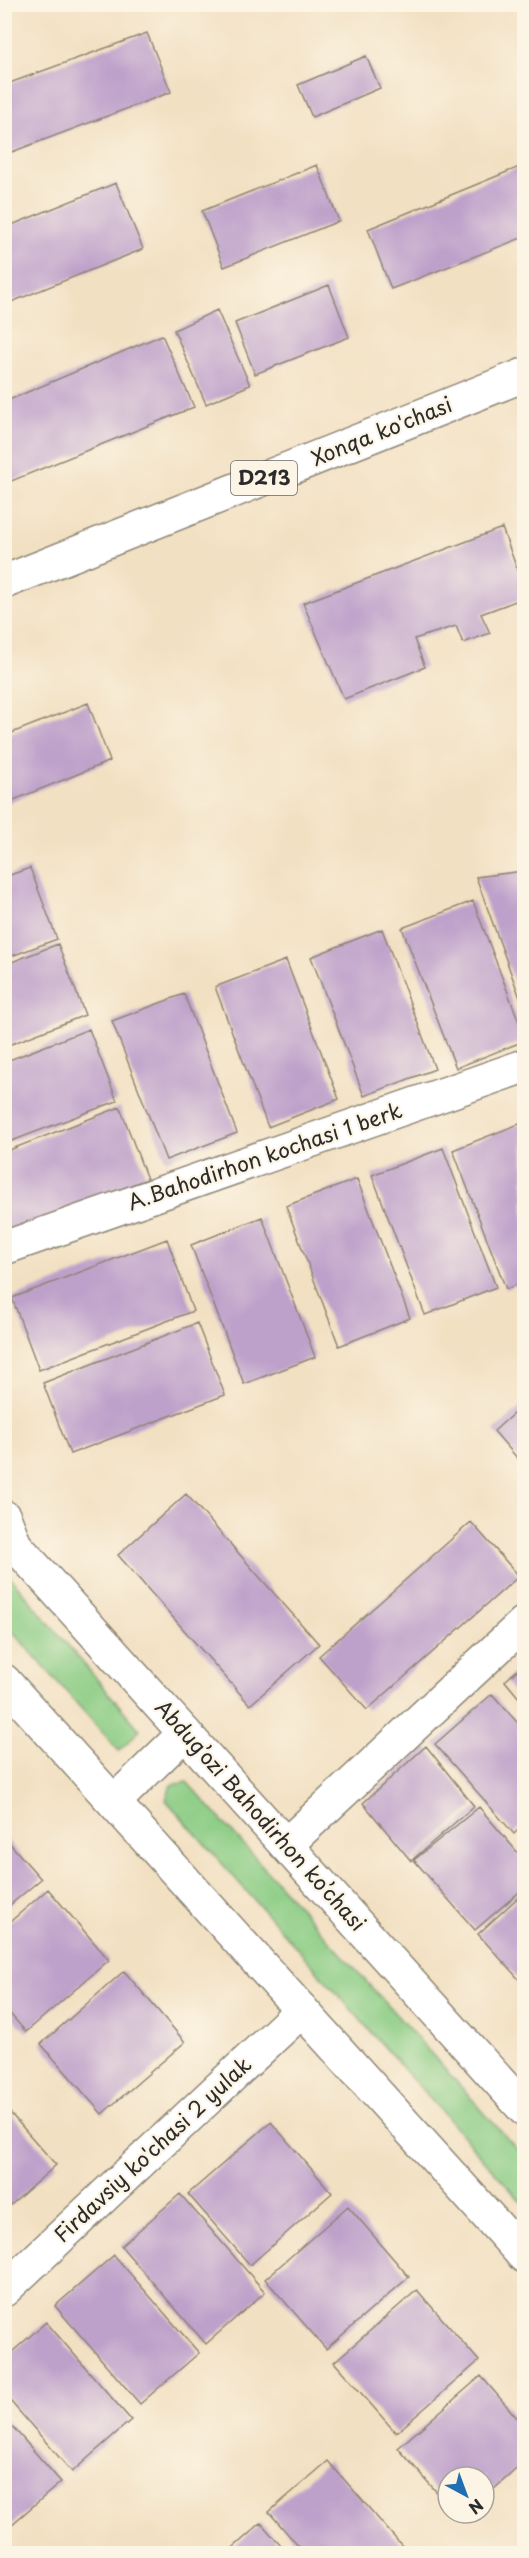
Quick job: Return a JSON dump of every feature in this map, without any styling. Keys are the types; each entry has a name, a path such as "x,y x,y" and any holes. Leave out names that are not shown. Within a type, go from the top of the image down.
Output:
{"main road":[{"name":"Xonqa ko'chasi","path":"4,582 525,375"},
{"name":"A.Bahodirhon kochasi 1 berk","path":"4,1248 525,1066"},
{"name":"Abdug’ozi Bahodirhon ko’chasi","path":"4,1517 15,1545 525,2109"},
{"path":"286,1845 525,1623"},
{"path":"4,1681 525,2256"},
{"path":"114,1802 185,1733"},
{"name":"Firdavsiy ko'chasi 2 yulak","path":"4,2290 302,2010"}],"green space":[{"path":"4,1570 140,1730 119,1751 5,1623"},
{"path":"187,1782 524,2157 524,2205 166,1800 171,1785"}],"building":[{"path":"147,33 171,92 4,155 4,85"},
{"path":"366,56 380,88 312,117 298,85"},
{"path":"317,165 339,221 224,267 202,211"},
{"path":"524,165 524,237 391,289 368,229"},
{"path":"116,183 143,249 4,305 4,228"},
{"path":"329,285 349,337 255,374 235,323"},
{"path":"217,310 250,385 206,404 174,330"},
{"path":"162,335 194,407 4,484 4,402"},
{"path":"502,528 524,588 524,598 481,614 490,633 463,643 456,626 414,639 425,667 344,699 303,603"},
{"path":"88,703 110,761 4,804 4,736"},
{"path":"30,868 57,939 4,959 4,877"},
{"path":"524,871 524,1009 476,877"},
{"path":"473,901 524,1035 524,1041 456,1068 402,928"},
{"path":"382,929 435,1069 364,1096 311,957"},
{"path":"58,944 85,1015 4,1047 4,965"},
{"path":"286,960 339,1099 268,1127 215,987"},
{"path":"184,994 237,1133 166,1160 112,1021"},
{"path":"89,1029 117,1101 4,1144 4,1062"},
{"path":"120,1107 147,1179 4,1234 4,1152"},
{"path":"524,1122 524,1282 506,1289 453,1150"},
{"path":"443,1148 496,1287 425,1315 372,1175"},
{"path":"357,1179 410,1318 339,1346 286,1206"},
{"path":"262,1217 315,1357 244,1384 191,1245"},
{"path":"167,1239 193,1311 39,1370 12,1298"},
{"path":"197,1323 225,1395 70,1454 43,1383"},
{"path":"524,1404 524,1466 494,1431"},
{"path":"186,1494 319,1644 250,1705 118,1555"},
{"path":"471,1522 519,1576 367,1710 319,1656"},
{"path":"524,1664 524,1704 505,1681"},
{"path":"492,1694 524,1730 524,1824 514,1834 435,1744"},
{"path":"426,1746 474,1806 411,1861 363,1803"},
{"path":"479,1807 524,1860 524,1888 475,1930 414,1860"},
{"path":"4,1837 41,1879 4,1910"},
{"path":"48,1889 109,1960 26,2032 4,2007 4,1927"},
{"path":"524,1892 524,1985 478,1934"},
{"path":"124,1971 185,2042 102,2114 41,2044"},
{"path":"4,2106 56,2165 4,2211"},
{"path":"271,2122 332,2193 250,2265 188,2194"},
{"path":"180,2194 265,2292 206,2344 121,2246"},
{"path":"348,2206 409,2277 326,2349 265,2279"},
{"path":"114,2255 199,2353 140,2404 55,2306"},
{"path":"417,2290 479,2361 396,2433 334,2362"},
{"path":"46,2322 131,2420 72,2472 4,2394 4,2359"},
{"path":"481,2376 524,2426 524,2462 496,2487 496,2465 436,2465 436,2491 398,2448"},
{"path":"4,2417 61,2482 4,2531"},
{"path":"328,2461 409,2554 305,2554 269,2512"},
{"path":"261,2523 288,2554 226,2554"}]}
